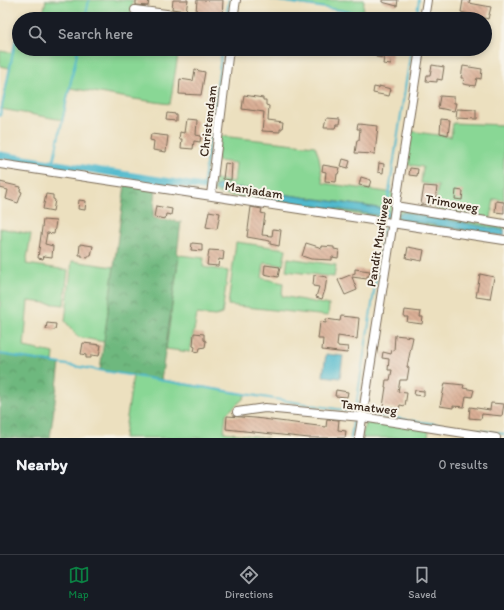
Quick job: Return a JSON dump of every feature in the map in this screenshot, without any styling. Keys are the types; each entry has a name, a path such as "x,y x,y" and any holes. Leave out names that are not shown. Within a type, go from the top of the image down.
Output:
{"street":[{"path":"234,12 236,0"},
{"path":"425,12 428,0"},
{"path":"135,10 151,12"},
{"name":"Christendam","path":"211,195 228,56"},
{"name":"Pandit Murliweg","path":"359,438 419,56"},
{"name":"Manjadam","path":"0,164 393,222 504,240"},
{"name":"Trimoweg","path":"395,207 504,224"},
{"name":"Tamatweg","path":"238,412 265,408 362,417 496,438"}],"green space":[{"path":"46,0 133,0 131,12 43,12"},
{"path":"364,0 363,11 369,12 352,12 282,1"},
{"path":"0,51 12,53 12,56 178,56 170,104 70,88 63,120 1,109 10,68 0,66"},
{"path":"453,123 504,125 504,200 494,199 491,218 435,209 438,186 421,183 423,167 405,164 410,131 451,137"},
{"path":"220,136 315,146 319,157 323,183 394,193 390,218 387,219 218,194 213,191 215,179 234,182 236,163 217,161","holes":["219,185 386,209 388,217 218,191 216,186"]},
{"path":"125,185 156,189 153,218 181,222 177,254 179,255 161,380 100,370"},
{"path":"399,209 504,227 504,230 402,220 504,236 400,223 396,218"},
{"path":"0,228 31,234 26,264 68,270 64,305 28,301 24,347 54,353 53,362 0,354"},
{"path":"236,242 286,249 283,265 264,263 262,278 283,283 282,296 329,305 328,316 228,305"},
{"path":"179,255 204,258 203,267 228,271 222,314 215,316 197,314 190,352 166,349"},
{"path":"288,258 336,265 334,277 286,271"},
{"path":"72,261 114,267 104,342 78,337 65,321"},
{"path":"0,354 60,364 50,438 0,438"},
{"path":"133,375 245,394 244,398 226,414 224,432 268,438 124,438"},
{"path":"368,421 429,429 428,438 362,438 365,422"}],"water":[{"path":"219,185 386,209 389,212 389,217 215,190 216,186"},
{"path":"403,212 504,230 504,236 402,220 398,218 399,213"},
{"path":"326,354 343,356 340,378 323,376"}],"building":[{"path":"136,0 149,0 148,6 136,5"},
{"path":"173,0 188,0 186,11 172,9"},
{"path":"197,0 223,0 222,12 196,12"},
{"path":"382,0 398,0 397,6 382,2"},
{"path":"463,0 470,0 469,3 491,7 490,12 461,12"},
{"path":"392,56 391,65 383,64 384,58 376,57"},
{"path":"432,65 444,67 442,80 437,79 437,82 426,81 427,75 430,75"},
{"path":"463,66 482,69 481,79 477,78 475,86 463,84 464,78 461,78"},
{"path":"195,70 205,72 201,95 179,94 180,79 193,81"},
{"path":"379,86 391,89 389,96 373,93 374,87 379,88"},
{"path":"244,95 263,98 263,100 266,100 266,105 269,106 268,120 283,122 280,132 262,131 264,112 242,109"},
{"path":"440,96 454,97 454,103 456,103 454,111 438,108"},
{"path":"457,109 476,110 476,119 456,118"},
{"path":"167,113 176,114 176,121 166,120"},
{"path":"327,118 340,119 339,125 336,125 335,128 324,128"},
{"path":"186,119 197,120 196,135 201,136 200,142 194,141 193,149 181,148 182,139 179,139 180,132 184,133"},
{"path":"441,119 450,120 448,135 440,133"},
{"path":"358,124 378,126 375,154 355,153 357,140 359,140 360,129 357,129"},
{"path":"151,134 168,136 166,152 153,150 154,141 150,140"},
{"path":"343,159 350,161 348,168 341,166"},
{"path":"225,163 232,164 231,180 223,179"},
{"path":"379,163 384,164 383,173 378,172"},
{"path":"323,165 340,168 337,174 336,182 325,181 326,172 322,171"},
{"path":"410,168 418,169 417,176 409,175"},
{"path":"361,177 371,180 369,187 359,185"},
{"path":"0,182 21,187 20,191 22,192 18,203 6,199 8,190 0,188"},
{"path":"424,186 437,187 435,201 432,200 431,205 421,204"},
{"path":"456,190 463,191 462,200 455,199"},
{"path":"46,194 53,195 53,199 55,200 53,211 43,209"},
{"path":"79,200 86,201 85,210 78,209"},
{"path":"496,201 504,202 504,213 495,212"},
{"path":"156,206 172,209 171,215 166,214 165,219 154,217"},
{"path":"251,207 262,209 261,213 265,214 262,235 272,236 273,229 281,230 279,246 270,244 270,241 247,237"},
{"path":"209,211 220,213 217,229 206,227"},
{"path":"43,220 56,221 54,234 47,233 45,244 53,246 52,257 44,256 43,259 38,258"},
{"path":"192,243 202,244 202,251 191,250"},
{"path":"306,243 322,248 322,246 334,247 334,249 339,250 338,258 332,257 332,260 311,259 302,256"},
{"path":"80,244 93,246 91,256 88,256 88,258 79,255"},
{"path":"408,247 424,250 422,261 406,258"},
{"path":"209,250 224,251 223,260 219,259 218,266 207,265"},
{"path":"265,265 280,267 278,277 264,274"},
{"path":"355,269 370,271 369,276 367,276 367,279 352,277 357,290 345,295 338,280 355,273"},
{"path":"480,274 494,277 490,299 476,297"},
{"path":"314,275 327,277 322,299 316,297 319,287 313,286"},
{"path":"405,310 421,312 420,317 423,317 422,324 407,322 408,317 404,317"},
{"path":"341,316 359,318 357,339 338,336 337,346 348,347 347,353 322,350 323,339 318,339 320,322 326,323 326,319 340,321"},
{"path":"47,323 56,324 55,330 46,329"},
{"path":"194,333 204,334 204,340 206,341 205,347 200,348 199,352 194,351"},
{"path":"395,335 413,337 407,367 409,368 407,380 400,380 398,392 407,393 405,406 400,405 399,409 383,407 386,380 390,380 392,370 388,370 389,359 382,358 383,352 391,354 392,350 394,351"},
{"path":"83,343 101,345 99,356 91,355 91,358 86,358 86,355 81,354"},
{"path":"445,383 464,385 463,388 474,390 472,397 466,396 464,407 453,406 453,408 440,406"},
{"path":"336,390 348,392 347,397 335,396"},
{"path":"415,390 424,391 424,396 414,395"},
{"path":"491,403 504,404 502,416 482,414 481,419 469,418 470,407 490,410"},
{"path":"227,416 326,427 327,419 339,420 338,430 346,431 345,438 309,438 226,429"}],"waterway":[{"path":"86,12 89,0"},
{"path":"227,12 229,0"},
{"path":"272,0 352,12"},
{"path":"417,12 419,0"},
{"path":"0,116 12,56"},
{"path":"53,163 76,56"},
{"path":"203,187 221,56"},
{"path":"386,212 410,56"},
{"path":"0,155 203,187"},
{"path":"0,354 355,412 384,228"},
{"path":"368,414 504,434"},
{"path":"351,438 353,422"}]}
